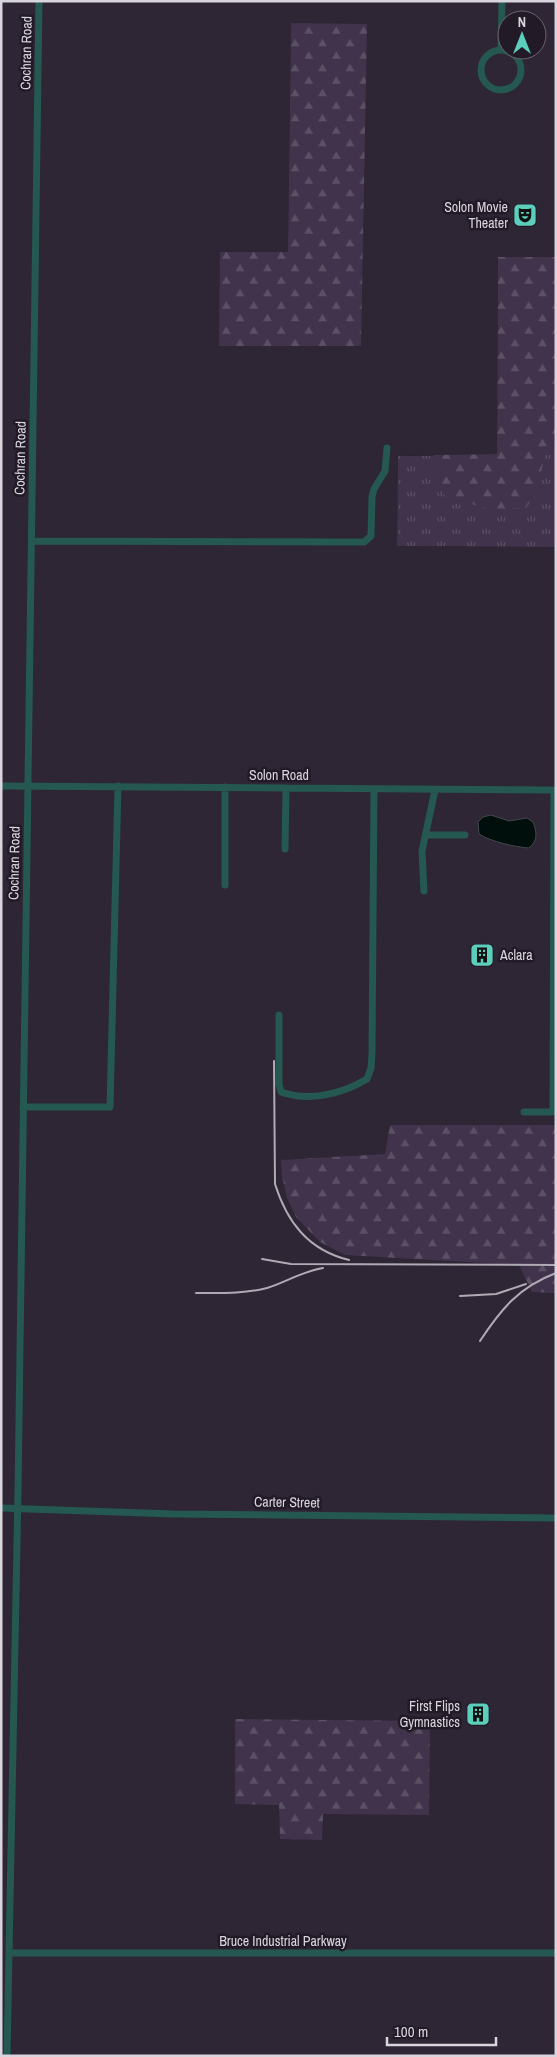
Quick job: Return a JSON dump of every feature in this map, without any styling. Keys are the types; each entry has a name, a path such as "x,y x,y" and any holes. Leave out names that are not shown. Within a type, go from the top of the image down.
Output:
{"street":[{"name":"Cochran Road","path":"7,2056 5,1997 9,1953 17,1508 39,1"},
{"path":"500,50 513,53 522,70 520,78 513,86 501,90 488,85 484,80 481,66 488,55 500,50"},
{"path":"32,541 364,542 371,536 372,497 374,489 384,471 387,448"},
{"name":"Solon Road","path":"1,786 555,790"},
{"path":"23,1107 110,1108 118,786"},
{"path":"225,787 225,885"},
{"path":"285,849 286,788"},
{"path":"279,1015 279,1084 281,1092 323,1096 367,1079 371,1068 372,1054 374,788"},
{"path":"424,891 422,851 427,835 435,790"},
{"path":"524,1112 553,1112 555,790"},
{"path":"427,835 465,835"},
{"name":"Carter Street","path":"1,1508 173,1514 556,1518"},
{"name":"Bruce Industrial Parkway","path":"9,1953 556,1954"}],"shaded area":[{"path":"1,1 556,1 556,257 498,257 497,454 398,456 397,546 556,547 556,2056 1,2056","holes":["291,24 361,346 288,252"]},
{"path":"491,815 509,821 527,818 533,822 536,833 534,842 529,848 497,842 479,834 478,822 483,817"}],"green space":[{"path":"291,23 367,24 361,346 219,346 220,252 288,252"},
{"path":"498,257 556,257 556,429 551,455 545,455 536,494 526,508 487,509 444,495 433,455 497,454"},
{"path":"556,429 556,547 397,546 398,456 551,455"},
{"path":"390,1125 556,1125 556,1293 532,1292 519,1265 345,1255 320,1242 296,1217 287,1198 282,1176 281,1160 385,1154"},
{"path":"235,1719 430,1721 429,1815 323,1814 322,1840 280,1839 279,1805 235,1804"}],"railway":[{"path":"274,1061 275,1184 280,1198 293,1222 311,1242 322,1249 349,1260"},
{"path":"262,1259 291,1264 556,1265"},
{"path":"196,1293 232,1293 258,1290 323,1268"},
{"path":"480,1341 512,1300 531,1285 556,1273"},
{"path":"460,1296 496,1294 526,1284"}],"place":[{"name":"Solon Movie Theater","path":"525,215"},
{"name":"Aclara","path":"482,955"},
{"name":"First Flips Gymnastics","path":"478,1714"}]}
